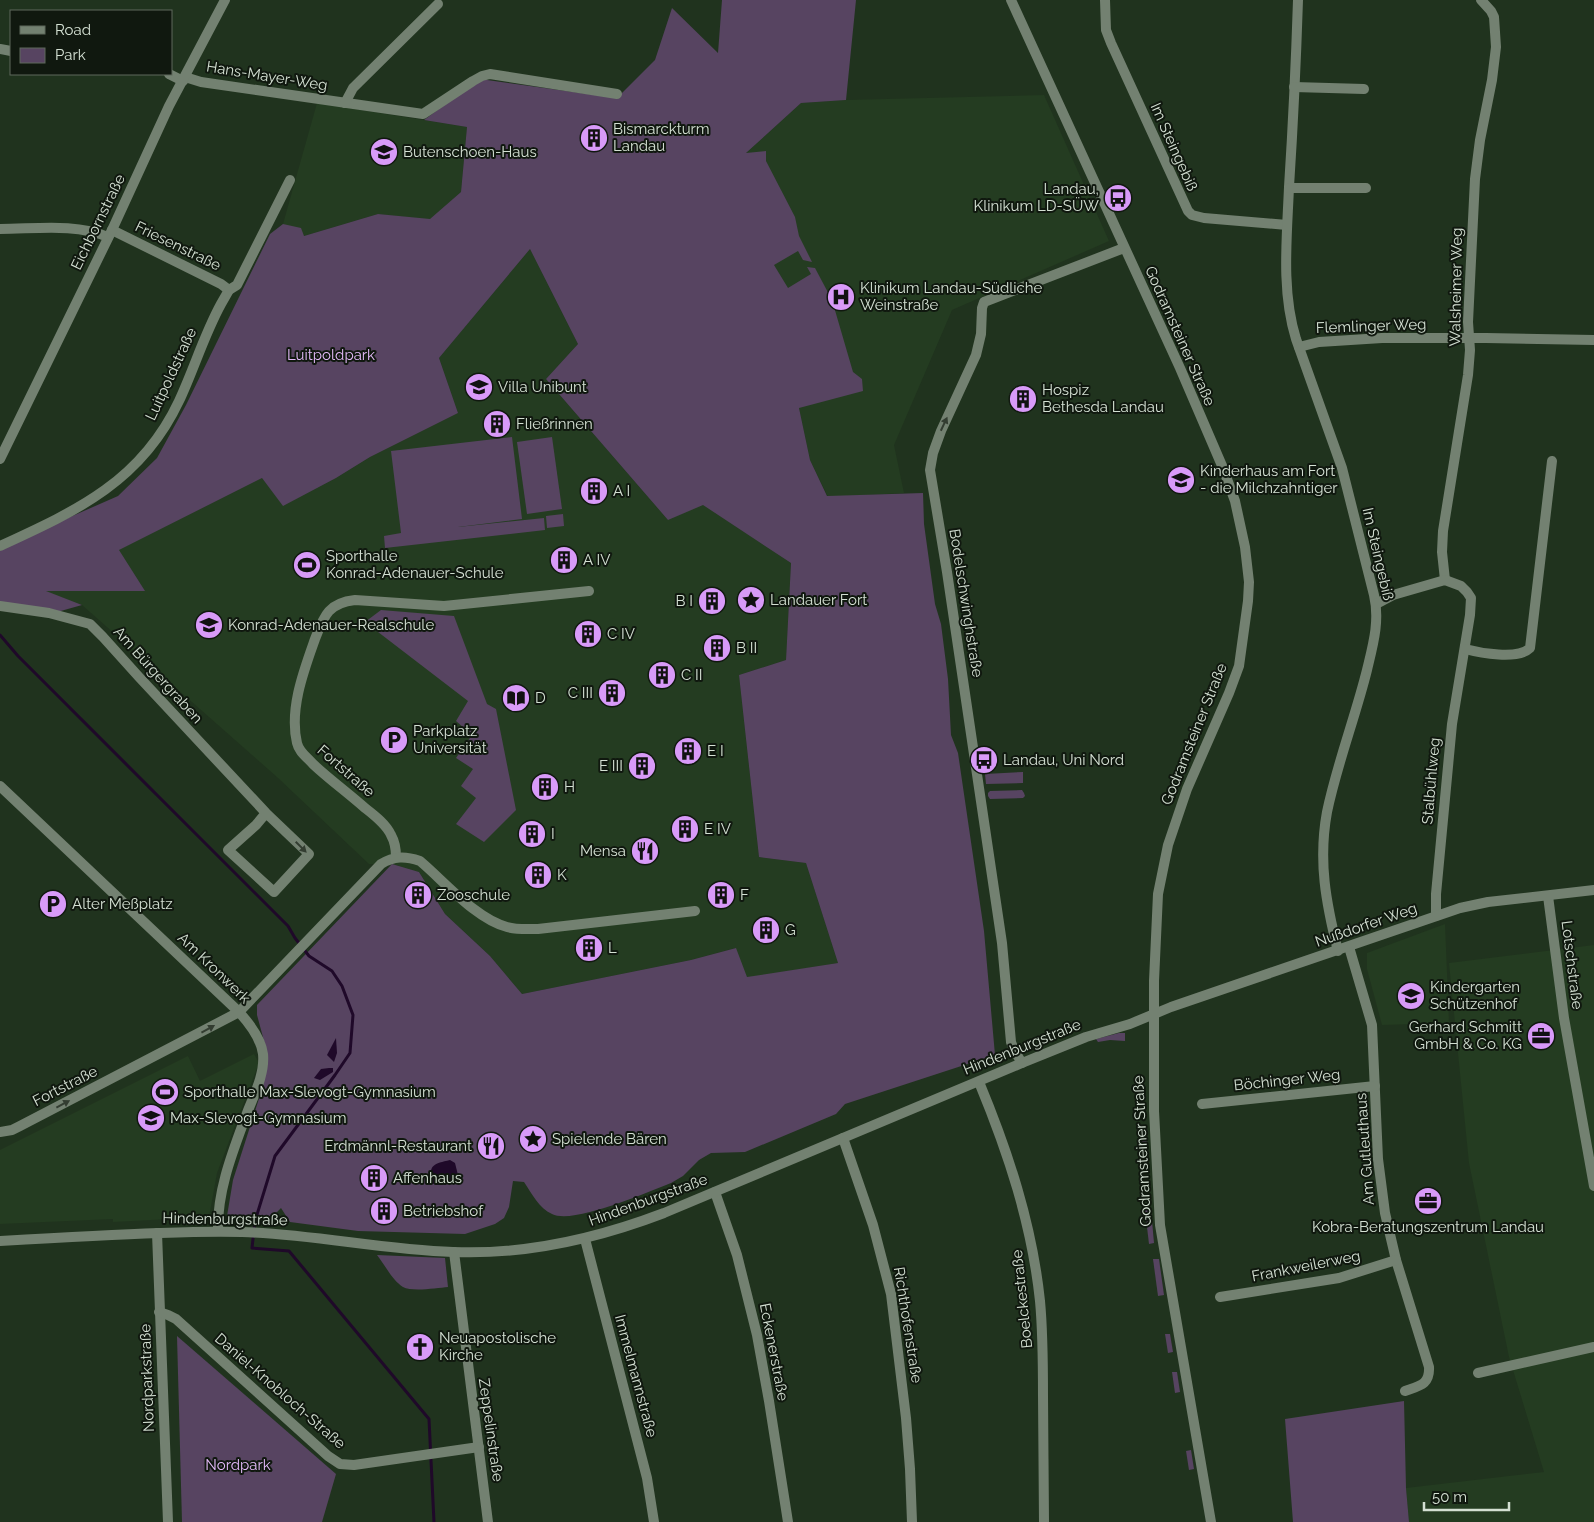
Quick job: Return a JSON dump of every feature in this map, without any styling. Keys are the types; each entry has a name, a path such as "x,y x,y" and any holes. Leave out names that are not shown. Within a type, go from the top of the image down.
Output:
{"street":[{"name":"Eichbornstraße","path":"0,459 110,234 169,106 225,0"},
{"name":"Godramsteiner Straße","path":"1011,0 1180,368 1230,487 1243,534 1249,582 1246,621 1239,666 1184,797 1163,863 1158,894 1154,1015 1154,1111 1160,1225 1211,1522"},
{"name":"Im Steingebiß","path":"1105,0 1106,30 1111,44 1188,211 1204,218 1287,225"},
{"name":"Im Steingebiß","path":"1298,0 1287,225 1289,305 1292,328 1342,468 1376,604 1374,637 1362,691 1333,788 1324,837 1324,888 1338,951"},
{"name":"Walsheimer Weg","path":"1445,580 1442,552 1443,531 1468,375 1475,179 1480,140 1492,80 1496,37 1494,17 1481,0"},
{"name":"Hans-Mayer-Weg","path":"345,103 353,88 438,4"},
{"name":"Hans-Mayer-Weg","path":"172,75 201,82 422,114 473,80 490,74 617,94"},
{"path":"1294,88 1364,89"},
{"name":"Luitpoldstraße","path":"0,546 91,500 115,484 138,462 154,443 171,417 182,394 213,319 229,290 237,285 290,180"},
{"path":"1289,188 1366,188"},
{"name":"Friesenstraße","path":"0,229 74,229 110,234 221,284 229,290"},
{"name":"Bodelschwinghstraße","path":"1022,1063 1011,1042 1002,943 930,470 933,453 941,431 976,355 980,340 983,305 986,301 1124,248"},
{"name":"Flemlinger Weg","path":"1299,346 1338,340 1470,338 1594,340"},
{"path":"1465,649 1475,652 1515,654 1524,653 1530,648 1552,461"},
{"path":"1376,604 1393,595 1445,580"},
{"name":"Stalbühlweg","path":"1436,916 1436,894 1448,752 1465,649 1471,598 1461,586 1445,580"},
{"name":"Fortstraße","path":"0,1132 12,1130 20,1126 239,1012 381,864 396,857 394,843 387,828 302,754 297,744 297,698 303,672 322,620 330,609 341,602 355,600 444,606 589,591"},
{"name":"Am Bürgergraben","path":"0,606 49,613 90,624 103,637 266,813 309,854 274,892 228,850 256,825 266,813"},
{"name":"Am Kronwerk","path":"0,786 239,1012 258,1038 262,1047 263,1061 259,1080 228,1165 218,1218 218,1231"},
{"path":"396,857 409,857 420,861 474,909 493,922 513,929 538,929 695,911"},
{"name":"Nußdorfer Weg","path":"1154,1015 1171,1007 1436,916 1471,906 1594,890"},
{"name":"Lotschstraße","path":"1548,896 1562,1010 1594,1186"},
{"name":"Am Gutleuthaus","path":"1349,947 1372,1025 1382,1196 1396,1260 1426,1357 1429,1375 1421,1385 1405,1391"},
{"name":"Hindenburgstraße","path":"0,1240 218,1231 260,1232 454,1252 507,1250 585,1239 639,1223 1022,1063 1094,1034 1154,1015"},
{"name":"Boelckestraße","path":"979,1082 1015,1177 1030,1238 1037,1280 1043,1340 1044,1522"},
{"name":"Böchinger Weg","path":"1202,1104 1375,1086"},
{"name":"Richthofenstraße","path":"843,1138 873,1225 891,1294 906,1418 912,1522"},
{"name":"Eckenerstraße","path":"715,1192 737,1255 757,1335 788,1522"},
{"name":"Nordparkstraße","path":"157,1234 168,1522"},
{"name":"Immelmannstraße","path":"585,1239 647,1478 654,1522"},
{"name":"Zeppelinstraße","path":"454,1252 488,1522"},
{"name":"Frankweilerweg","path":"1220,1297 1339,1278 1396,1260"},
{"name":"Daniel-Knobloch-Straße","path":"159,1312 176,1320 336,1462 354,1465 479,1447"},
{"path":"1478,1373 1594,1347"}],"shaded area":[{"name":"Klinikum Landau-Südliche Weinstraße","path":"1044,95 1109,241 952,310 894,445 904,493 828,497 810,460 745,154 801,103 846,100"},
{"name":"Butenschoen-Haus","path":"317,103 467,127 461,192 430,220 378,214 304,236 283,224"},
{"path":"530,249 578,344 546,379 668,520 702,504 791,563 786,660 739,675 759,857 806,863 838,963 747,978 735,948 691,960 522,994 490,956 445,914 419,872 392,864 369,864 277,777 82,605 44,591 144,591 118,550 262,478 284,505 336,478 370,457 458,413 439,358"},
{"name":"Kindergarten Schützenhof","path":"1445,924 1449,1023 1382,1025 1367,969 1367,953"},
{"path":"1594,945 1594,1522 1409,1522 1406,1488 1544,1472 1509,1357 1469,1163 1449,963"},
{"path":"336,1038 337,1053 334,1062 327,1055"},
{"name":"Max-Slevogt-Gymnasium","path":"254,1054 259,1063 217,1173 209,1217 113,1222 113,1219 0,1224 0,1150 188,1056 200,1081"},
{"path":"333,1068 333,1072 320,1080 314,1078 321,1069"},
{"path":"450,1160 455,1163 458,1175 446,1184 432,1183 431,1172 433,1166"}],"green space":[{"name":"Luitpoldpark","path":"722,0 856,0 846,100 801,103 746,153 766,151 766,161 795,217 799,236 812,262 803,260 798,251 774,265 788,288 811,274 807,267 815,268 832,300 853,372 862,379 863,391 799,408 810,460 827,496 923,493 924,524 948,679 951,735 958,753 984,931 995,1055 845,1104 836,1114 745,1152 711,1153 699,1160 683,1176 671,1183 628,1200 576,1215 562,1216 552,1214 533,1196 524,1182 513,1181 509,1207 504,1218 495,1224 465,1234 358,1231 290,1222 281,1208 270,1219 227,1216 233,1180 263,1086 267,1052 257,1015 257,1005 392,864 419,872 445,914 490,956 522,994 691,960 736,948 747,977 838,963 806,863 759,857 739,675 786,660 791,563 703,505 668,520 546,379 578,344 530,249 439,358 458,413 370,457 336,478 283,506 262,478 119,550 145,591 46,591 82,605 43,616 0,609 0,551 11,543 118,496 157,458 186,405 270,234 283,224 301,228 304,236 378,214 430,219 461,192 467,127 424,120 480,79 617,98 655,60 672,8 718,53"},
{"path":"512,437 522,519 458,527 544,518 545,530 385,548 384,536 401,533 391,451"},
{"path":"552,437 562,509 527,514 517,442"},
{"path":"563,514 564,526 547,528 546,516"},
{"path":"381,610 454,616 487,704 496,709 516,810 484,842 456,824 476,798 461,786 473,769 456,758 472,735 456,721 468,701 365,622"},
{"path":"1023,772 1023,783 986,784 985,774"},
{"path":"1022,790 1025,796 1023,798 990,799 988,796 990,791"},
{"path":"1125,1033 1125,1041 1110,1040 1098,1042 1096,1039"},
{"path":"1142,1133 1146,1133 1148,1160 1143,1160"},
{"path":"1145,1210 1151,1210 1154,1243 1149,1244"},
{"path":"377,1255 445,1258 448,1287 418,1289 403,1287 392,1276"},
{"path":"1153,1259 1159,1259 1164,1295 1158,1296"},
{"path":"1165,1334 1170,1334 1173,1352 1168,1353"},
{"name":"Nordpark","path":"177,1336 336,1474 322,1522 182,1522"},
{"path":"1172,1372 1177,1372 1180,1392 1175,1393"},
{"path":"1404,1401 1406,1488 1409,1522 1293,1522 1285,1419"},
{"path":"1191,1450 1194,1469 1189,1470 1186,1451"}],"waterway":[{"path":"0,635 18,656 288,926 309,956 332,971 342,986 353,1015 350,1053 275,1156 255,1221 252,1248 289,1251 429,1419 434,1522"}],"place":[{"name":"Bismarckturm Landau","path":"594,138"},
{"name":"Butenschoen-Haus","path":"384,152"},
{"name":"Landau, Klinikum LD-SÜW","path":"1118,198"},
{"name":"Klinikum Landau-Südliche Weinstraße","path":"841,297"},
{"name":"Villa Unibunt","path":"479,387"},
{"name":"Hospiz Bethesda Landau","path":"1023,399"},
{"name":"Fließrinnen","path":"497,424"},
{"name":"Kinderhaus am Fort - die Milchzahntiger","path":"1181,480"},
{"name":"A I","path":"594,491"},
{"name":"A IV","path":"564,560"},
{"name":"Sporthalle Konrad-Adenauer-Schule","path":"307,565"},
{"name":"Landauer Fort","path":"751,600"},
{"name":"B I","path":"712,601"},
{"name":"Konrad-Adenauer-Realschule","path":"209,625"},
{"name":"C IV","path":"588,634"},
{"name":"B II","path":"717,648"},
{"name":"C II","path":"662,675"},
{"name":"C III","path":"612,693"},
{"name":"D","path":"516,698"},
{"name":"Parkplatz Universität","path":"394,740"},
{"name":"E I","path":"688,751"},
{"name":"Landau, Uni Nord","path":"984,760"},
{"name":"E III","path":"642,766"},
{"name":"H","path":"545,787"},
{"name":"E IV","path":"685,829"},
{"name":"I","path":"532,834"},
{"name":"Mensa","path":"645,851"},
{"name":"K","path":"538,875"},
{"name":"Zooschule","path":"418,895"},
{"name":"F","path":"721,895"},
{"name":"Alter Meßplatz","path":"53,904"},
{"name":"G","path":"766,930"},
{"name":"L","path":"589,948"},
{"name":"Kindergarten Schützenhof","path":"1411,996"},
{"name":"Gerhard Schmitt GmbH & Co. KG","path":"1541,1036"},
{"name":"Sporthalle Max-Slevogt-Gymnasium","path":"165,1092"},
{"name":"Max-Slevogt-Gymnasium","path":"151,1118"},
{"name":"Spielende Bären","path":"533,1139"},
{"name":"Erdmännl-Restaurant","path":"491,1146"},
{"name":"Affenhaus","path":"374,1178"},
{"name":"Kobra-Beratungszentrum Landau","path":"1428,1201"},
{"name":"Betriebshof","path":"384,1211"},
{"name":"Neuapostolische Kirche","path":"420,1347"}]}
